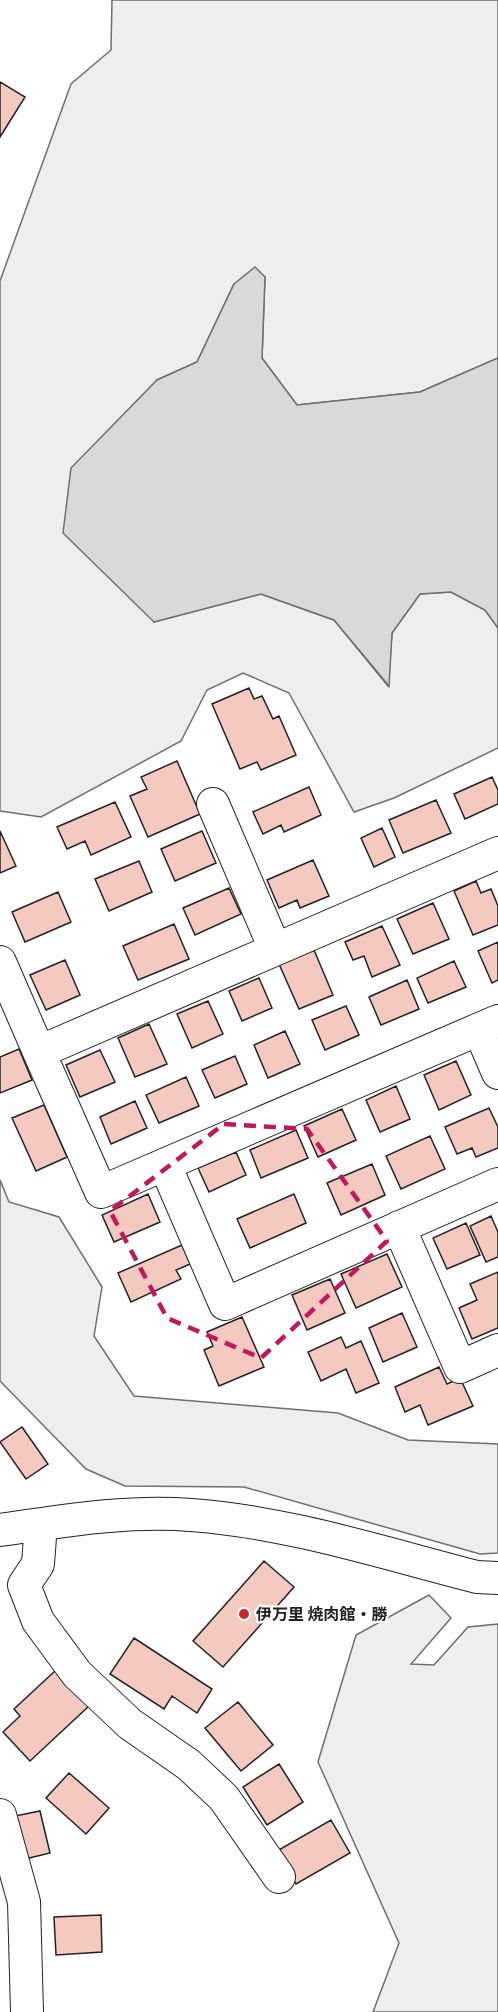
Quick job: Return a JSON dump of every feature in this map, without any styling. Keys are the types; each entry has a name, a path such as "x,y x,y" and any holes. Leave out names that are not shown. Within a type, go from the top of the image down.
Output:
{"street":[{"path":"213,804 275,949"},
{"path":"39,1052 498,853"},
{"path":"0,962 101,1192 488,1025 498,1073"},
{"path":"165,1165 225,1304 498,1184"},
{"path":"399,1227 460,1367 498,1350"},
{"path":"0,1530 104,1515 190,1514 279,1527 477,1577 498,1578"},
{"path":"41,1524 39,1564 24,1586 38,1621 77,1674 130,1724 189,1765 224,1798 279,1877"},
{"path":"0,1815 24,1902 27,2012"}],"highlighted area":[{"path":"224,1124 307,1129 387,1241 261,1358 167,1318 110,1211"}],"shaded area":[{"path":"112,0 498,0 498,358 420,392 297,405 262,358 265,277 234,284 197,362 157,380 154,622 261,594 334,620 388,686 392,633 420,594 451,592 485,610 498,628 498,748 394,798 354,812 289,693 243,673 207,690 181,741 41,817 0,811 0,281 71,84 111,50"},
{"path":"255,267 265,277 262,358 297,405 420,392 498,358 498,628 485,610 451,592 420,594 392,633 389,686 334,620 261,594 154,622 63,533 71,468 157,380 197,362 234,284"},
{"path":"0,1180 9,1202 59,1217 102,1287 94,1336 134,1396 338,1413 408,1440 498,1444 498,1553 480,1554 244,1487 125,1486 86,1469 0,1381"},
{"path":"429,1595 451,1618 411,1664 434,1665 468,1627 498,1624 498,2012 373,2012 399,1943 318,1762 356,1635"}],"building":[{"path":"0,82 25,97 0,137"},
{"path":"249,688 254,699 262,696 273,719 279,716 296,755 261,770 257,762 240,769 212,704"},
{"path":"177,761 200,814 148,837 130,796 147,789 141,777"},
{"path":"492,777 498,790 498,804 465,819 454,794"},
{"path":"309,787 321,815 284,832 281,825 263,834 253,812"},
{"path":"436,800 451,833 403,853 389,820"},
{"path":"115,802 131,837 91,855 85,841 67,849 57,827"},
{"path":"382,828 395,857 374,867 361,838"},
{"path":"0,831 16,866 0,873"},
{"path":"202,831 216,863 175,881 161,849"},
{"path":"313,860 329,896 300,908 297,900 279,908 267,880"},
{"path":"139,861 152,892 109,911 95,879"},
{"path":"476,881 481,893 491,889 498,906 498,925 473,935 454,891"},
{"path":"229,888 241,914 195,935 183,908"},
{"path":"58,892 71,922 25,942 12,912"},
{"path":"433,903 449,939 413,954 397,919"},
{"path":"174,924 189,959 138,980 123,946"},
{"path":"382,926 400,965 372,977 364,956 353,960 345,942"},
{"path":"498,942 498,980 492,983 478,951"},
{"path":"314,950 333,995 299,1009 279,964"},
{"path":"65,960 80,995 46,1010 30,975"},
{"path":"454,961 466,987 428,1003 417,978"},
{"path":"259,978 272,1008 242,1021 229,991"},
{"path":"407,980 419,1009 381,1025 369,997"},
{"path":"208,1001 223,1034 192,1048 177,1014"},
{"path":"346,1006 359,1035 325,1050 312,1020"},
{"path":"149,1024 167,1064 135,1077 118,1038"},
{"path":"285,1031 300,1064 268,1078 254,1045"},
{"path":"19,1049 32,1080 0,1093 0,1057"},
{"path":"100,1050 115,1082 80,1097 66,1065"},
{"path":"235,1056 247,1084 215,1098 202,1070"},
{"path":"456,1061 471,1095 439,1110 424,1075"},
{"path":"186,1077 199,1106 159,1123 146,1095"},
{"path":"396,1086 410,1119 380,1132 366,1100"},
{"path":"135,1101 147,1128 111,1144 100,1117"},
{"path":"44,1105 67,1157 36,1171 12,1118"},
{"path":"489,1108 498,1127 498,1148 476,1157 472,1148 457,1154 445,1127"},
{"path":"342,1109 356,1140 318,1157 304,1126"},
{"path":"296,1130 308,1158 261,1178 250,1150"},
{"path":"430,1136 445,1169 401,1189 386,1156"},
{"path":"236,1152 246,1175 209,1192 198,1168"},
{"path":"372,1164 385,1195 341,1215 327,1183"},
{"path":"148,1194 160,1222 114,1242 102,1215"},
{"path":"294,1194 306,1223 250,1248 237,1219"},
{"path":"491,1216 498,1232 498,1257 486,1262 470,1226"},
{"path":"466,1223 480,1255 447,1269 433,1238"},
{"path":"182,1245 190,1264 176,1270 181,1279 131,1302 118,1273"},
{"path":"387,1254 402,1287 356,1308 341,1274"},
{"path":"498,1272 498,1328 472,1339 459,1308 477,1300 470,1284"},
{"path":"330,1279 345,1313 307,1330 292,1295"},
{"path":"402,1313 417,1347 383,1362 369,1328"},
{"path":"242,1317 264,1367 219,1386 204,1350 213,1346 207,1332"},
{"path":"341,1337 346,1348 361,1341 379,1383 356,1393 346,1369 321,1381 308,1352"},
{"path":"439,1367 447,1384 460,1378 473,1406 428,1425 420,1405 405,1412 395,1387"},
{"path":"22,1427 48,1464 26,1479 0,1442"},
{"name":"伊万里 焼肉館・勝","path":"264,1561 294,1587 223,1667 193,1641"},
{"path":"134,1638 212,1689 197,1713 172,1696 164,1709 110,1674"},
{"path":"56,1670 89,1706 30,1761 3,1732 20,1716 14,1709"},
{"path":"238,1702 273,1745 241,1771 205,1728"},
{"path":"279,1764 303,1802 267,1825 243,1787"},
{"path":"69,1773 109,1808 86,1834 46,1798"},
{"path":"40,1811 50,1853 25,1859 15,1816"},
{"path":"331,1820 350,1853 296,1884 277,1851"},
{"path":"101,1915 102,1952 56,1955 54,1917"}],"place":[{"name":"伊万里 焼肉館・勝","path":"244,1614"}]}
